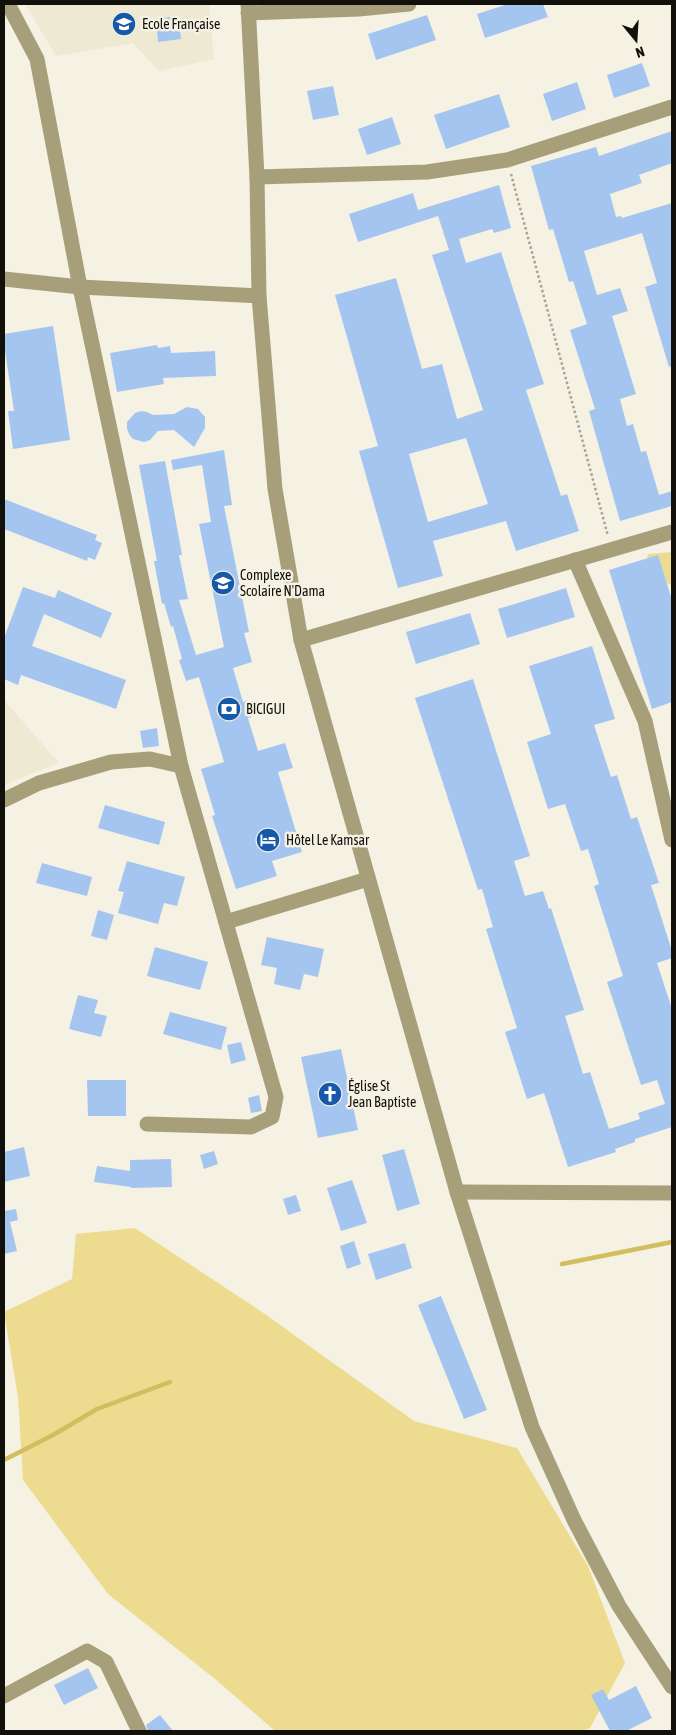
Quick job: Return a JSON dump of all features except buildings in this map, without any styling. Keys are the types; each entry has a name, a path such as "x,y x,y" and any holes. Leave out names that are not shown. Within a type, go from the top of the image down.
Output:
{"street":[{"path":"8,4 37,59 80,287 181,766 276,1097 272,1117 251,1127 147,1124"},
{"path":"409,4 360,9 248,8 257,177 260,296 275,489 301,640 457,1192 532,1428 574,1520 619,1606 672,1687"},
{"path":"257,177 427,172 507,160 672,107"},
{"path":"4,279 80,287 260,296"},
{"path":"301,640 672,532"},
{"path":"575,560 645,721 672,840"},
{"path":"4,800 39,783 111,762 150,759 181,766"},
{"path":"226,922 368,879"},
{"path":"457,1192 672,1193"},
{"path":"4,1696 87,1652 106,1662 139,1731"}],"path":[{"path":"507,160 612,550"}],"shaded area":[{"name":"Ecole Française","path":"25,4 209,4 214,59 159,71 133,43 56,56"},
{"path":"672,552 672,585 644,576 648,554"},
{"path":"4,700 59,763 4,785"},
{"path":"135,1228 262,1312 414,1421 517,1448 588,1566 625,1663 590,1728 580,1731 275,1731 215,1679 108,1594 23,1480 18,1397 4,1312 72,1279 76,1234"}],"waterway":[{"path":"562,1264 672,1242"},
{"path":"4,1460 53,1435 97,1409 170,1382"}],"place":[{"name":"Ecole Française","path":"124,24"},
{"name":"Complexe Scolaire N'Dama","path":"223,583"},
{"name":"BICIGUI","path":"229,709"},
{"name":"Hôtel Le Kamsar","path":"268,840"},
{"name":"Église St Jean Baptiste","path":"330,1094"}]}
